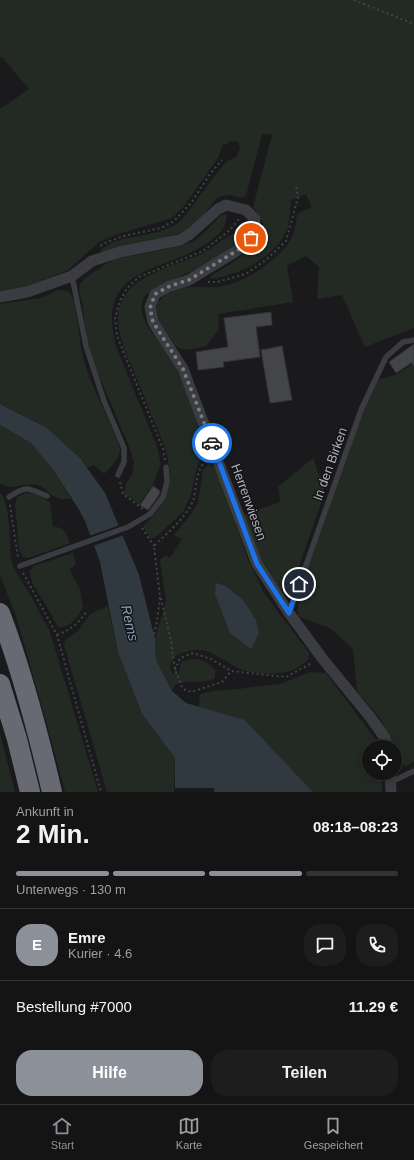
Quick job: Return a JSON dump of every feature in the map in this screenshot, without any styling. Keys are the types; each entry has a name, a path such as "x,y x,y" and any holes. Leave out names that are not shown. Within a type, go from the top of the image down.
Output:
{"highway":[{"path":"0,613 14,650 39,738 52,792"},
{"path":"0,684 17,739 30,792"}],"street":[{"name":"Herrenwiesen","path":"0,298 27,292 72,276 92,261 120,252 180,240 190,234 218,209 226,205 246,210 254,219 255,229 251,238 243,247 189,280 170,286 155,294 150,308 153,322 183,369 217,455 257,564 289,613 322,658 371,718 385,740"}],"lane":[{"path":"72,276 86,346 104,401 124,448 124,462 118,475"},
{"name":"In den Birken","path":"289,613 361,410 386,357 403,342 414,340"},
{"path":"20,566 128,527 150,514 163,497 167,482 166,468"},
{"path":"9,497 20,490 30,488 47,496"},
{"path":"391,782 414,771"}],"path":[{"path":"354,0 414,24"},
{"path":"102,244 124,236 161,228 174,221 191,203 210,174 222,160"},
{"path":"189,280 217,282 246,274 267,259 286,242 298,197 296,185"},
{"path":"154,546 183,516 192,502 200,468 204,463 217,455"},
{"path":"118,475 123,494 150,514"},
{"path":"9,497 20,566 57,635 101,792"},
{"path":"138,522 154,546 160,597 171,641 175,670 183,689 192,692 222,682 231,671"},
{"path":"154,634 160,597"},
{"path":"57,635 67,631 79,622 87,611"},
{"path":"175,670 180,658 192,653 211,659 231,671 286,677 322,658"}],"shaded area":[{"path":"0,0 414,0 414,328 365,347 342,295 317,299 319,267 306,256 287,266 293,302 218,314 219,329 206,346 185,350 179,348 175,344 161,326 156,316 157,306 165,295 171,291 183,287 224,286 255,273 281,252 287,245 294,230 297,214 312,207 306,194 291,200 289,220 285,235 269,254 241,271 211,279 210,276 235,261 252,247 258,240 262,231 263,223 253,207 272,135 262,134 246,196 241,198 229,195 218,197 200,219 185,231 160,240 102,253 100,251 117,241 159,231 178,223 226,162 236,157 240,149 238,142 231,141 223,145 218,158 184,206 172,218 118,234 99,242 68,270 21,289 0,295 0,109 29,89 3,58 0,57"},
{"path":"225,214 227,216 223,228 219,234 209,242 191,253 137,276 124,286 115,300 112,319 116,346 157,447 161,464 153,484 139,504 124,494 126,484 132,474 134,462 129,446 96,369 87,339 79,290 80,284 85,278 116,259 181,246 194,241 220,216"},
{"path":"241,231 243,234 237,243 214,261 153,289 143,298 141,311 147,326 162,345 176,369 208,440 197,468 191,495 183,512 158,535 151,539 143,526 159,507 165,494 169,482 168,458 160,433 123,346 118,320 122,302 129,291 138,282 163,269 201,254 230,235"},
{"path":"59,290 68,291 72,297 82,355 86,369 116,436 120,449 117,460 104,474 94,465 87,468 80,458 47,428 0,404 0,304 41,298"},
{"path":"414,363 414,761 407,766 402,765 402,740 389,740 382,721 357,691 353,649 330,628 298,616 298,593 363,411 379,379 396,375"},
{"path":"0,425 31,443 54,471 71,499 61,499 55,497 40,486 29,484 10,487 0,483"},
{"path":"313,458 325,492 289,595 286,594 284,589 276,591 259,562 243,515 280,502 278,487"},
{"path":"209,463 217,470 247,557 263,591 309,653 308,660 296,668 286,672 265,674 238,668 208,652 193,650 184,652 174,657 170,668 172,673 179,673 181,662 195,659 208,663 215,670 215,678 206,681 176,684 172,691 156,660 155,639 166,602 160,560 165,555 170,558 182,539 174,535 198,503 203,470"},
{"path":"0,493 3,497 8,514 11,560 14,569 32,598 50,632 98,792 65,792 17,619 0,575"},
{"path":"25,493 36,494 50,502 53,526 61,528 65,532 70,543 29,558 23,557 19,550 15,504 17,497"},
{"path":"73,553 76,563 70,570 80,589 83,608 70,624 58,627 33,585 30,571 34,566"},
{"path":"108,606 118,652 142,714 175,758 174,792 107,792 64,645 66,639 78,631 90,614"},
{"path":"310,672 326,673 376,740 362,740 362,780 382,780 382,792 313,792 245,720 199,707 200,694 213,691 280,684"},
{"path":"0,733 15,792 0,792"}],"water":[{"name":"Rems","path":"0,404 47,428 80,458 105,493 139,575 155,639 156,660 172,691 186,703 245,720 313,792 214,792 214,788 175,788 175,758 142,714 118,652 100,562 85,521 54,471 31,443 0,425"},
{"path":"216,583 226,586 243,600 256,620 259,633 251,649 230,633 215,594"}],"pier":[{"path":"120,525 124,535 93,546 89,536"}],"building":[{"path":"271,312 272,325 256,327 260,357 223,362 224,367 198,370 196,352 228,347 224,318"},
{"path":"414,344 414,366 410,361 411,363 396,373 389,362"},
{"path":"282,346 292,400 270,403 261,350"},
{"path":"153,486 160,491 159,495 148,510 140,505"}],"way so far":[{"path":"212,443 183,369 153,322 150,308 155,294 170,286 189,280 227,258 243,247 251,238"}],"route":[{"path":"212,443 257,564 289,613 299,584"}]}
